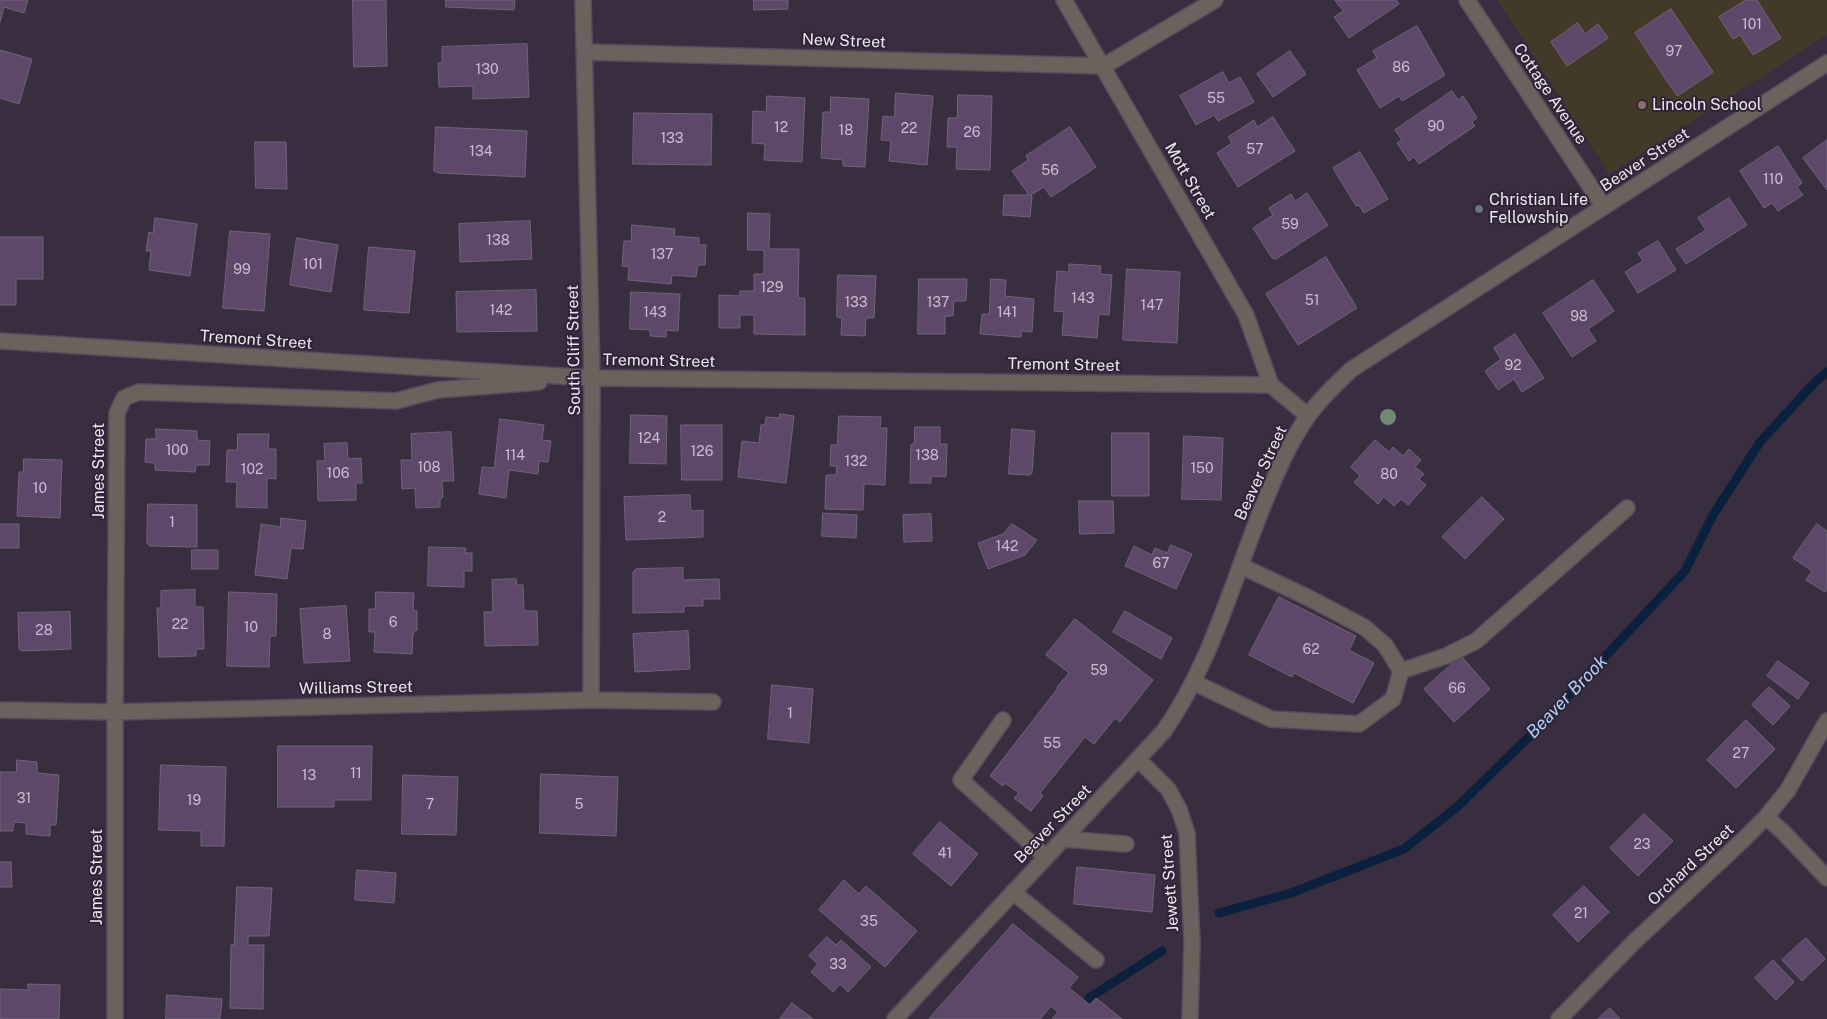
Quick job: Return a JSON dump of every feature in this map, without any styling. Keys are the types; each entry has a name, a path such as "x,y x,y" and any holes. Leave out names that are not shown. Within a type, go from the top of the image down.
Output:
{"street":[{"name":"South Cliff Street","path":"583,0 592,378 591,700"},
{"name":"Mott Street","path":"1064,0 1104,66 1246,315 1271,385"},
{"path":"1104,66 1215,0"},
{"name":"Cottage Avenue","path":"1467,0 1604,207"},
{"name":"New Street","path":"584,52 1104,66"},
{"name":"Beaver Street","path":"895,1019 1139,760 1175,716 1205,656 1257,521 1287,451 1308,416 1329,391 1352,369 1827,63"},
{"name":"Tremont Street","path":"0,341 592,378 1271,385"},
{"name":"James Street","path":"115,1018 117,413 124,398 139,392 396,401 438,390 592,378"},
{"path":"1271,385 1308,416"},
{"path":"1400,671 1446,656 1476,640 1627,508"},
{"path":"1193,682 1271,719 1359,724 1393,699 1400,671 1385,645 1364,627 1307,596 1241,566"},
{"name":"Williams Street","path":"0,710 115,712 591,700 713,702"},
{"path":"1003,720 961,780 1046,857"},
{"name":"Orchard Street","path":"1559,1019 1634,942 1766,817 1788,790 1827,721"},
{"name":"Jewett Street","path":"1139,760 1168,789 1179,809 1187,833 1192,943 1190,1019"},
{"path":"1766,817 1827,878"},
{"path":"1063,839 1126,844"},
{"path":"1013,892 1096,960"}],"shaded area":[{"name":"Lincoln School","path":"1498,0 1827,0 1827,35 1609,174"}],"building":[{"path":"0,0 28,0 24,13 4,7 0,22"},
{"path":"353,0 386,0 387,66 354,67"},
{"path":"446,0 515,0 514,10 446,7"},
{"path":"754,0 788,0 788,9 754,10"},
{"path":"1335,0 1396,0 1399,4 1349,38 1334,17 1343,11"},
{"path":"1746,0 1757,0 1781,38 1753,55 1740,35 1733,39 1719,17"},
{"path":"1671,9 1713,72 1677,96 1635,33"},
{"path":"1578,23 1585,34 1598,24 1608,38 1567,66 1551,42"},
{"path":"1417,26 1445,75 1402,101 1399,96 1380,108 1357,70 1377,58 1373,51"},
{"path":"527,44 529,97 473,99 473,86 439,87 438,63 442,63 442,47"},
{"path":"0,50 32,59 19,104 0,98"},
{"path":"1290,51 1306,74 1273,97 1257,74"},
{"path":"1223,72 1229,83 1240,77 1254,102 1218,121 1214,115 1196,125 1180,96"},
{"path":"1452,91 1458,100 1463,96 1477,118 1472,122 1475,126 1419,164 1414,157 1409,161 1397,143 1402,140 1395,130"},
{"path":"896,93 933,96 927,165 889,161 891,141 881,140 883,116 894,117"},
{"path":"958,95 992,96 990,170 956,169 957,147 947,147 948,118 957,118"},
{"path":"767,96 805,98 802,162 764,160 765,144 752,143 753,111 766,112"},
{"path":"831,97 869,99 865,167 843,166 843,160 821,158 823,112 830,112"},
{"path":"634,113 712,114 711,165 633,164"},
{"path":"1273,117 1295,151 1238,187 1217,153 1232,143 1228,137 1254,120 1257,127"},
{"path":"436,127 527,131 525,177 438,173 434,171"},
{"path":"1070,127 1096,167 1051,197 1044,187 1031,195 1030,217 1003,215 1004,195 1029,195 1012,171 1028,160 1026,156"},
{"path":"1827,140 1827,190 1803,158"},
{"path":"255,142 286,142 287,189 256,188"},
{"path":"1778,146 1802,183 1797,187 1803,195 1778,211 1772,203 1764,208 1740,171"},
{"path":"1360,152 1388,199 1364,213 1359,205 1356,206 1333,168"},
{"path":"1307,193 1328,225 1276,259 1272,258 1253,228 1273,215 1269,208 1291,194 1295,201"},
{"path":"1729,198 1747,225 1686,264 1676,249 1706,230 1698,218"},
{"path":"748,213 770,214 769,249 799,249 798,298 805,298 805,335 754,334 754,315 740,315 740,328 719,328 719,295 740,296 740,291 754,291 754,274 764,274 764,250 748,250"},
{"path":"155,218 197,224 190,276 149,270 151,251 146,251 149,232 153,233"},
{"path":"530,221 532,259 460,262 459,224"},
{"path":"632,225 675,229 674,236 699,238 699,245 706,245 705,265 698,265 696,277 672,275 671,284 628,280 629,267 622,266 624,241 631,241"},
{"path":"230,231 270,234 264,311 223,308"},
{"path":"0,237 43,237 43,279 16,279 16,305 0,305"},
{"path":"297,238 338,245 331,292 290,285"},
{"path":"1658,241 1676,270 1638,293 1625,272 1643,261 1638,253"},
{"path":"369,247 415,251 409,313 364,310"},
{"path":"1326,257 1357,308 1298,345 1266,294"},
{"path":"1069,264 1101,266 1100,274 1112,275 1109,315 1099,314 1097,338 1062,335 1064,312 1054,311 1057,271 1069,272"},
{"path":"1127,269 1180,272 1177,343 1123,340"},
{"path":"838,275 876,276 874,318 866,318 865,336 841,335 842,318 837,317"},
{"path":"919,279 967,279 966,301 954,301 953,316 945,316 945,334 918,334"},
{"path":"991,279 1006,280 1005,296 1034,299 1032,332 1021,331 1021,337 980,334 982,314 989,314"},
{"path":"1593,280 1614,311 1588,329 1596,341 1572,357 1543,313"},
{"path":"536,290 537,331 457,332 456,292"},
{"path":"631,292 680,294 678,331 666,330 666,337 650,336 650,330 630,329"},
{"path":"1515,334 1544,378 1522,392 1514,379 1498,390 1485,371 1501,359 1494,348"},
{"path":"780,414 794,416 786,483 738,477 742,441 759,443 761,425 765,425 766,417 779,418"},
{"path":"631,415 667,416 666,464 630,463"},
{"path":"839,416 881,417 880,428 887,428 885,485 864,484 863,510 825,509 826,475 836,475 837,466 830,466 831,445 837,445"},
{"path":"500,419 544,425 542,440 551,441 548,462 539,461 538,474 509,470 506,498 479,494 482,467 494,468"},
{"path":"681,425 722,425 722,480 682,480"},
{"path":"915,427 940,427 940,444 947,444 946,477 931,476 931,483 910,483 911,445 914,443"},
{"path":"156,429 197,431 197,440 210,441 209,465 196,465 195,472 155,470 155,463 145,462 146,439 156,439"},
{"path":"1012,429 1035,431 1032,473 1030,475 1009,474"},
{"path":"451,432 454,481 442,481 443,497 440,499 440,507 416,508 415,488 402,489 401,460 412,460 411,434"},
{"path":"1112,433 1149,433 1149,496 1112,496"},
{"path":"238,434 269,434 268,449 276,449 276,479 267,478 267,508 236,507 237,482 226,482 227,450 237,450"},
{"path":"1184,436 1223,438 1221,500 1182,499"},
{"path":"1375,440 1389,452 1393,447 1403,456 1409,449 1421,460 1415,467 1424,474 1419,479 1426,485 1408,505 1401,499 1394,506 1384,497 1378,504 1354,482 1360,476 1351,467"},
{"path":"347,443 348,459 361,458 362,483 356,483 356,500 318,501 317,461 325,461 324,444"},
{"path":"24,459 62,460 60,518 17,516 19,472 23,472"},
{"path":"690,495 691,511 703,510 703,537 626,540 624,497"},
{"path":"1482,497 1504,519 1465,559 1442,537"},
{"path":"1079,501 1113,501 1114,533 1080,534"},
{"path":"148,504 197,505 197,547 150,546 147,543"},
{"path":"823,513 857,515 856,538 822,536"},
{"path":"931,514 932,541 904,542 903,515"},
{"path":"281,518 306,521 303,549 291,548 287,579 255,575 261,524 280,527"},
{"path":"0,524 19,524 19,548 0,548"},
{"path":"1012,524 1037,540 1025,555 988,569 978,543 1003,534"},
{"path":"1817,524 1827,531 1827,589 1825,592 1806,580 1812,571 1793,558"},
{"path":"1171,545 1192,554 1176,589 1125,566 1134,546 1152,555 1155,548 1167,553"},
{"path":"429,547 466,548 465,553 472,553 472,571 464,571 464,587 428,586"},
{"path":"192,550 218,550 218,569 192,569"},
{"path":"683,568 683,580 719,579 720,599 703,599 703,606 684,606 684,612 633,613 633,572 636,569"},
{"path":"516,579 517,585 523,585 524,611 537,611 538,645 485,646 484,612 493,612 492,580"},
{"path":"195,590 195,607 203,607 204,649 196,649 196,656 159,657 157,608 161,608 161,591"},
{"path":"229,592 277,594 276,636 270,636 269,667 227,666"},
{"path":"376,592 414,593 413,610 417,611 417,630 413,633 412,654 374,652 375,632 369,632 369,609 375,609"},
{"path":"1279,597 1356,636 1349,650 1374,663 1353,703 1294,673 1292,677 1249,655"},
{"path":"346,606 350,661 304,663 300,609"},
{"path":"1125,611 1172,638 1161,659 1113,632"},
{"path":"70,612 71,649 22,651 19,649 18,613"},
{"path":"1075,619 1153,680 1120,722 1115,718 1094,744 1085,737 1040,793 1043,796 1031,811 1014,798 1019,793 1005,783 1003,786 990,776 1069,673 1046,655"},
{"path":"688,631 690,669 635,672 633,634"},
{"path":"1461,656 1490,689 1454,722 1424,689"},
{"path":"1778,661 1809,683 1798,699 1767,676"},
{"path":"772,685 813,689 809,743 768,739"},
{"path":"1769,687 1790,706 1773,725 1752,705"},
{"path":"1746,720 1775,749 1736,788 1707,760"},
{"path":"278,746 372,746 371,800 334,800 334,807 278,807"},
{"path":"17,760 37,762 37,773 59,775 56,825 50,825 50,836 26,834 26,823 14,822 13,831 0,831 0,772 16,772"},
{"path":"161,765 226,767 224,846 201,846 201,831 159,830"},
{"path":"541,774 618,777 616,836 540,833"},
{"path":"403,775 458,777 456,835 402,834"},
{"path":"1644,814 1673,841 1638,876 1610,848"},
{"path":"940,822 978,854 951,886 913,854"},
{"path":"0,862 11,862 12,887 0,887"},
{"path":"1077,867 1155,875 1152,912 1074,904"},
{"path":"357,870 396,873 394,903 355,900"},
{"path":"844,880 859,894 866,886 917,931 885,967 819,910"},
{"path":"1584,886 1609,912 1578,942 1553,915"},
{"path":"237,887 272,888 269,936 248,936 248,945 264,945 263,1009 230,1008 231,945 234,944"},
{"path":"1013,924 1078,977 1069,988 1090,1005 1096,998 1122,1019 1052,1019 1058,1012 1051,1006 1040,1019 929,1019"},
{"path":"827,937 836,945 841,940 871,967 848,992 840,984 833,992 811,972 818,964 809,956"},
{"path":"1806,938 1825,959 1802,981 1782,960"},
{"path":"1773,960 1794,982 1776,1000 1755,978"},
{"path":"28,984 60,985 59,1019 0,1019 0,989 28,990"},
{"path":"167,995 222,999 220,1019 166,1019"},
{"path":"792,1003 813,1019 780,1019"},
{"path":"1610,1008 1620,1019 1598,1019"}],"waterway":[{"name":"Beaver Brook","path":"1219,913 1291,893 1404,849 1457,807 1541,725 1685,571 1713,515 1760,442 1816,381 1827,372"},
{"name":"Beaver Brook","path":"1089,998 1162,951"}],"place":[{"name":"Lincoln School","path":"1642,105"},
{"name":"Christian Life Fellowship","path":"1479,209"}]}
